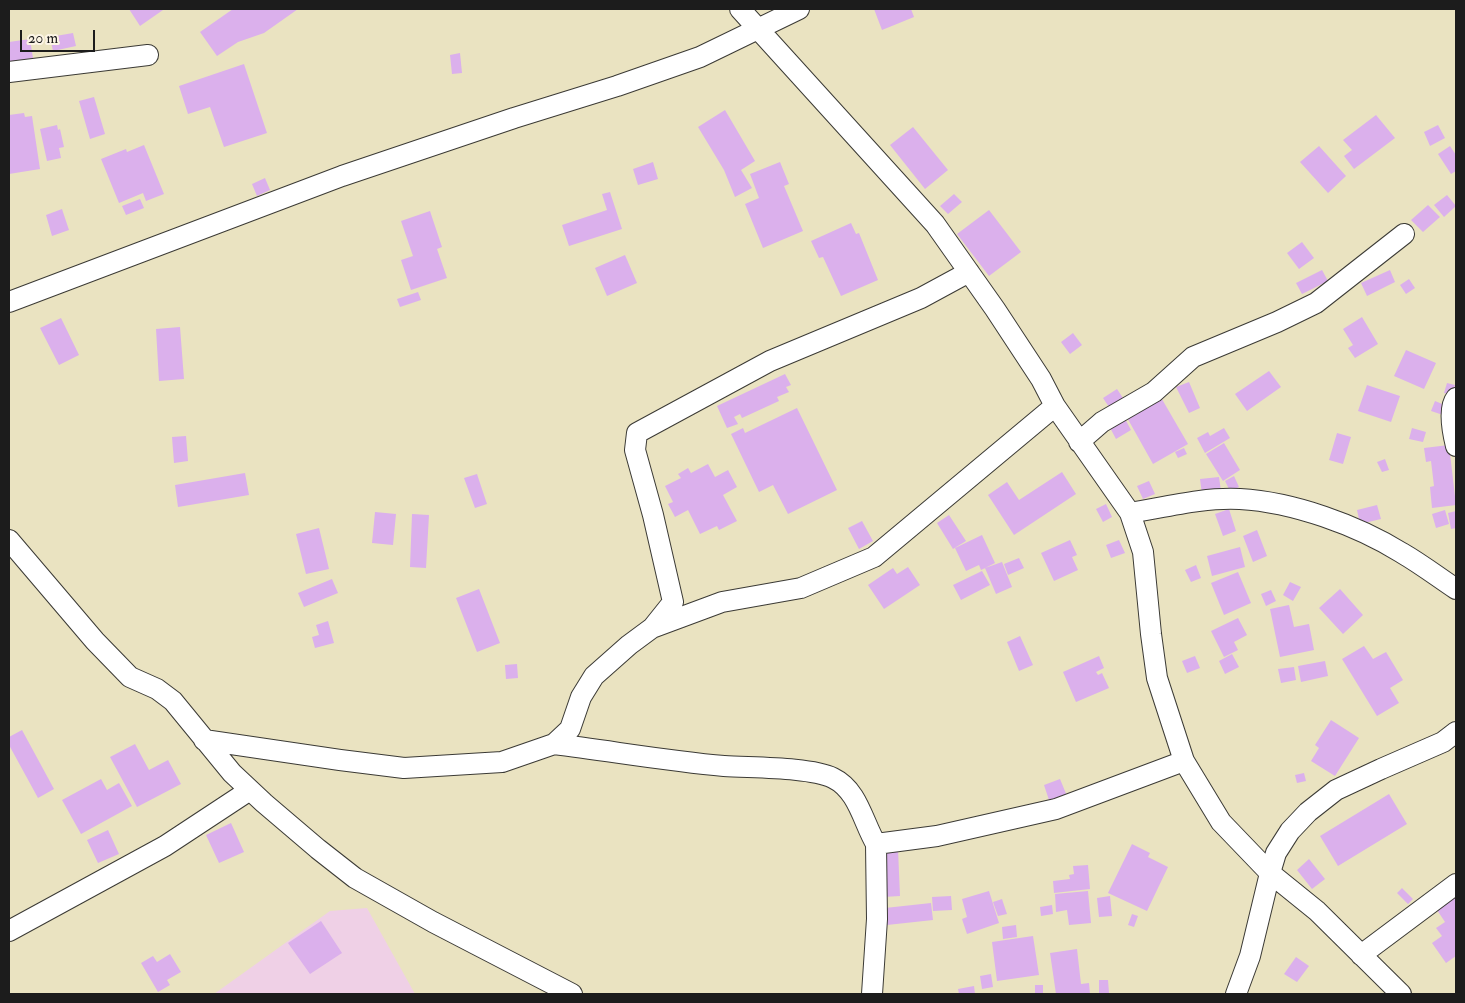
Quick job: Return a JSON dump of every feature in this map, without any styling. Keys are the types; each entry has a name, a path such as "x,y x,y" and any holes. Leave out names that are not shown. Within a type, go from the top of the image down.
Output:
{"street":[{"path":"740,9 935,224 1041,379 1055,406 1130,514 1143,552 1151,634 1158,678 1184,761 1222,822 1270,873 1317,911 1401,994"},
{"path":"9,302 342,176 700,57 799,9"},
{"path":"9,72 148,55"},
{"path":"1080,442 1102,422 1154,392 1193,357 1277,322 1316,303 1404,234"},
{"path":"204,740 404,768 502,762 554,744 570,729 581,697 594,676 629,645 652,628 673,602 653,515 635,450 637,432 770,361 921,298 969,272"},
{"path":"1456,398 1453,402 1452,433 1456,446"},
{"path":"652,628 722,602 802,588 874,557 1055,406"},
{"path":"1130,514 1193,502 1240,499 1295,507 1360,531 1394,548 1456,589"},
{"path":"9,540 95,641 130,677 156,689 173,701 232,773 318,849 355,878 433,922 572,994"},
{"path":"1236,994 1250,956 1276,852 1290,831 1308,812 1336,790 1444,742 1456,732"},
{"path":"554,744 722,766 810,772 833,778 846,788 858,804 876,844 877,920 872,994"},
{"path":"876,844 937,836 1056,809 1184,761"},
{"path":"9,931 165,846 250,790"},
{"path":"1362,955 1456,884"}],"shaded area":[{"path":"367,908 415,994 214,994 330,911"}],"building":[{"path":"129,9 162,9 163,10 140,26"},
{"path":"233,9 298,9 264,33 238,42 217,56 200,32"},
{"path":"874,9 911,9 914,17 882,30"},
{"path":"73,33 76,46 53,51 50,37"},
{"path":"30,39 33,58 9,62 9,42"},
{"path":"460,53 462,73 452,74 450,55"},
{"path":"244,64 267,133 224,147 210,107 188,114 179,86"},
{"path":"94,97 105,134 90,139 79,101"},
{"path":"725,110 755,161 741,170 752,188 735,197 724,170 698,127"},
{"path":"24,113 25,117 32,116 40,169 9,174 9,115"},
{"path":"1376,115 1395,138 1354,169 1344,156 1352,150 1343,140"},
{"path":"57,125 58,130 60,129 64,147 59,148 61,158 47,161 40,129"},
{"path":"1438,125 1445,138 1430,146 1424,132"},
{"path":"913,127 948,170 925,189 890,145"},
{"path":"144,145 164,194 146,201 143,193 119,203 101,159 126,149 127,152"},
{"path":"1319,146 1346,176 1328,193 1300,162"},
{"path":"1450,146 1456,155 1456,171 1451,174 1438,154"},
{"path":"653,162 658,179 638,185 633,169"},
{"path":"780,162 789,184 784,186 803,231 763,248 745,204 759,198 750,174"},
{"path":"265,178 270,190 257,196 252,184"},
{"path":"610,192 622,229 569,246 562,225 607,210 602,194"},
{"path":"954,194 962,202 948,214 940,206"},
{"path":"1447,195 1456,206 1444,217 1434,205"},
{"path":"140,199 144,208 126,215 122,206"},
{"path":"1428,205 1440,217 1423,232 1411,220"},
{"path":"62,209 69,230 52,236 46,215"},
{"path":"989,210 1021,252 989,276 957,234"},
{"path":"430,211 442,247 437,249 447,278 411,290 401,260 413,256 401,221"},
{"path":"851,223 856,234 859,233 878,280 841,296 823,257 819,258 811,241"},
{"path":"1302,242 1314,258 1299,269 1287,253"},
{"path":"625,255 637,283 607,296 595,268"},
{"path":"1322,270 1328,281 1302,294 1296,283"},
{"path":"1390,270 1395,282 1367,296 1361,283"},
{"path":"1409,279 1415,288 1406,294 1400,285"},
{"path":"418,292 421,300 400,307 397,299"},
{"path":"1362,317 1378,344 1355,358 1348,348 1353,345 1343,329"},
{"path":"61,318 79,355 59,365 40,328"},
{"path":"180,327 184,379 159,381 156,329"},
{"path":"1073,333 1082,345 1070,354 1061,342"},
{"path":"1406,350 1436,363 1424,389 1394,376"},
{"path":"1269,371 1281,387 1247,411 1235,394"},
{"path":"785,374 791,385 786,387 789,392 777,397 779,401 742,418 740,414 734,417 738,424 727,428 717,406"},
{"path":"1189,382 1200,408 1189,413 1176,387"},
{"path":"1447,383 1455,385 1452,395 1444,393"},
{"path":"1367,385 1400,396 1391,422 1358,411"},
{"path":"1117,389 1125,401 1111,410 1103,398"},
{"path":"1159,394 1188,444 1153,464 1125,414"},
{"path":"1435,401 1447,406 1443,415 1431,411"},
{"path":"797,408 837,490 788,514 773,485 759,492 731,434 743,428 745,433"},
{"path":"1123,415 1131,430 1116,439 1108,424"},
{"path":"1224,428 1230,438 1205,453 1197,438 1208,432 1210,436"},
{"path":"1412,428 1426,432 1423,442 1409,439"},
{"path":"1337,433 1351,437 1343,464 1329,460"},
{"path":"186,436 188,461 174,463 172,437"},
{"path":"1224,443 1240,470 1223,481 1206,454"},
{"path":"1449,445 1456,505 1432,508 1430,487 1434,486 1431,461 1426,462 1424,448"},
{"path":"1184,448 1187,454 1178,458 1175,452"},
{"path":"1385,459 1389,470 1382,472 1377,462"},
{"path":"708,464 715,477 728,470 737,487 723,495 737,521 719,530 717,526 700,534 688,510 675,517 668,504 673,502 665,486 681,478 678,474 688,468 691,473"},
{"path":"1062,472 1076,494 1014,535 988,495 1007,482 1019,500"},
{"path":"245,473 249,495 178,507 175,485"},
{"path":"477,474 487,504 475,508 464,478"},
{"path":"1234,476 1239,487 1230,491 1225,481"},
{"path":"1219,477 1221,491 1202,494 1200,479"},
{"path":"1149,481 1155,494 1143,499 1137,486"},
{"path":"1106,504 1112,517 1103,522 1096,509"},
{"path":"1377,505 1381,519 1360,524 1357,510"},
{"path":"1229,509 1236,531 1223,536 1215,514"},
{"path":"1445,510 1449,524 1436,528 1432,514"},
{"path":"1456,511 1456,528 1451,529 1448,513"},
{"path":"375,512 396,514 393,545 372,543"},
{"path":"412,514 429,515 426,568 410,567"},
{"path":"949,515 966,541 953,549 937,523"},
{"path":"862,521 873,541 859,549 848,528"},
{"path":"319,528 329,569 306,574 296,534"},
{"path":"1257,530 1267,556 1253,562 1243,536"},
{"path":"982,535 995,563 981,570 979,565 966,571 955,548"},
{"path":"1070,540 1077,555 1072,557 1078,570 1054,581 1041,553"},
{"path":"1119,540 1125,553 1111,558 1106,545"},
{"path":"1240,547 1245,567 1212,576 1207,556"},
{"path":"1019,558 1024,568 1008,575 1004,564"},
{"path":"1002,562 1012,587 996,594 985,568"},
{"path":"1196,565 1201,578 1191,582 1185,570"},
{"path":"908,567 920,585 884,609 868,585 893,568 897,574"},
{"path":"982,571 990,585 961,600 953,585"},
{"path":"1238,572 1251,603 1224,615 1211,583"},
{"path":"332,579 338,593 304,607 298,593"},
{"path":"1290,582 1301,587 1293,601 1283,595"},
{"path":"479,589 500,643 477,652 456,598"},
{"path":"1340,589 1363,615 1343,634 1319,608"},
{"path":"1271,590 1276,601 1266,606 1261,594"},
{"path":"1289,605 1294,627 1309,624 1314,650 1280,657 1270,609"},
{"path":"1238,618 1247,635 1234,642 1238,650 1224,657 1211,631"},
{"path":"328,621 334,643 315,648 312,637 319,635 316,625"},
{"path":"1020,636 1033,665 1019,671 1007,642"},
{"path":"1364,646 1373,659 1386,652 1403,680 1390,688 1399,703 1377,716 1342,659"},
{"path":"1232,654 1239,667 1225,674 1219,661"},
{"path":"1099,656 1104,668 1096,672 1098,675 1102,673 1109,688 1076,702 1063,672"},
{"path":"1195,656 1200,668 1187,673 1182,661"},
{"path":"1325,661 1328,676 1301,682 1298,666"},
{"path":"517,664 518,678 506,679 505,665"},
{"path":"1294,667 1296,680 1281,683 1278,669"},
{"path":"1331,720 1359,738 1335,776 1311,761 1319,748 1315,745"},
{"path":"22,730 54,789 38,798 9,745 9,737"},
{"path":"135,744 149,770 168,760 181,784 137,807 110,757"},
{"path":"1304,773 1306,781 1297,783 1295,775"},
{"path":"101,779 107,790 119,783 132,806 81,834 62,800"},
{"path":"1060,779 1067,796 1050,803 1044,785"},
{"path":"1389,794 1407,824 1338,866 1320,836"},
{"path":"231,823 244,852 219,863 206,835"},
{"path":"108,830 119,854 98,863 87,840"},
{"path":"1132,844 1150,853 1148,857 1168,867 1147,911 1108,893"},
{"path":"898,849 900,896 883,897 882,850"},
{"path":"1309,859 1325,879 1312,889 1297,870"},
{"path":"1088,865 1090,889 1054,893 1053,881 1070,879 1069,875 1074,874 1073,866"},
{"path":"1402,888 1413,899 1408,904 1397,893"},
{"path":"989,891 999,923 967,934 962,919 967,917 962,899"},
{"path":"1088,891 1091,923 1069,925 1067,910 1056,912 1055,894"},
{"path":"1456,892 1456,956 1446,963 1432,943 1442,936 1436,928 1445,922 1435,907"},
{"path":"951,896 952,910 933,911 932,897"},
{"path":"1110,896 1112,916 1099,917 1097,898"},
{"path":"1002,899 1007,914 998,916 993,902"},
{"path":"931,903 933,920 887,925 885,908"},
{"path":"1052,905 1053,914 1041,916 1040,907"},
{"path":"1132,914 1138,916 1134,927 1128,925"},
{"path":"321,921 342,953 310,974 288,943"},
{"path":"1016,925 1017,937 1003,939 1002,927"},
{"path":"1033,936 1039,975 997,981 992,942"},
{"path":"1077,949 1081,984 1089,983 1090,994 1056,994 1050,953"},
{"path":"170,954 181,972 167,980 170,985 158,992 141,963 153,956 157,962"},
{"path":"1296,957 1309,966 1297,982 1284,974"},
{"path":"991,974 993,987 982,989 980,976"},
{"path":"1099,980 1108,980 1109,993 1099,993"},
{"path":"1035,985 1043,985 1043,994 1035,994"},
{"path":"974,986 975,994 959,994 958,989"}]}
